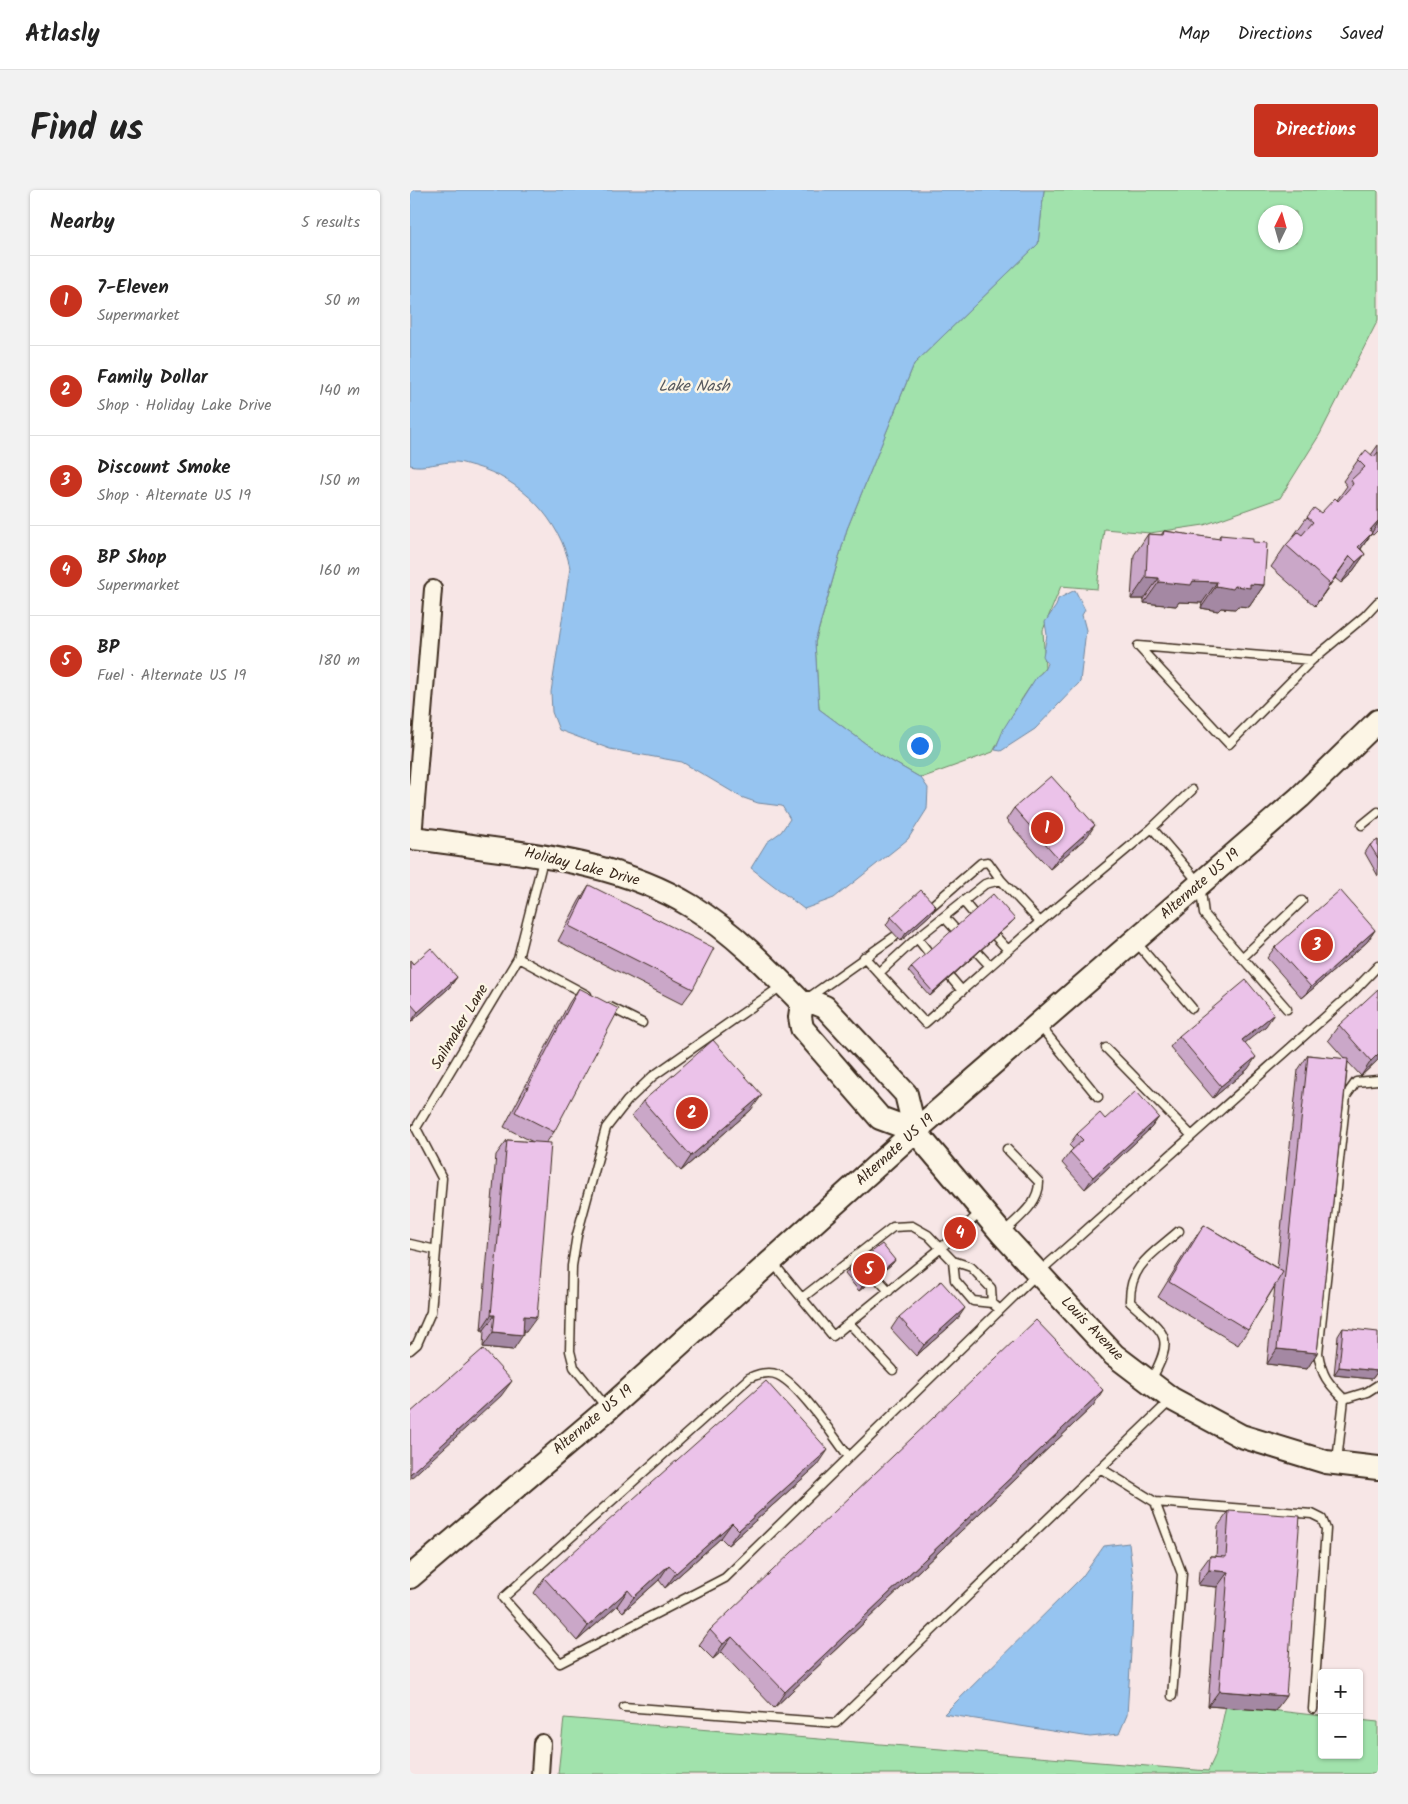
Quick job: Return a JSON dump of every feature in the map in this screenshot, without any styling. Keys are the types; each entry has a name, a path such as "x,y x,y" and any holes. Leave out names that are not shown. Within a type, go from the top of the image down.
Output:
{"street":[{"path":"412,838 434,589"},
{"name":"Alternate US 19","path":"410,1577 608,1409 915,1131 1300,797 1378,721"},
{"name":"Holiday Lake Drive","path":"412,838 544,856 610,871 659,889 691,906 736,938 802,1003"},
{"path":"802,1003 815,1003 825,1007 906,1094 915,1131 880,1118 802,1028 800,1017 802,1003"},
{"name":"Louis Avenue","path":"915,1131 1002,1234 1114,1355 1172,1399 1241,1436 1337,1464 1378,1468"},
{"path":"540,1774 542,1743"}],"lane":[{"path":"1312,660 1138,646 1229,744 1312,660 1365,616 1378,602"},
{"path":"864,956 925,1023 1040,922 1152,828 1192,790"},
{"path":"1362,825 1378,812"},
{"path":"1152,828 1200,884 1204,914 1287,1010"},
{"name":"Sailmaker Lane","path":"410,1350 417,1344 431,1312 442,1178 413,1128 518,958 544,856"},
{"path":"927,910 981,864 988,862 1001,880 1040,922"},
{"path":"879,973 917,938 985,884 1001,880"},
{"path":"1242,958 1302,900"},
{"path":"963,902 974,913"},
{"path":"944,918 955,930"},
{"path":"802,1003 864,956 894,937"},
{"path":"996,937 1008,950"},
{"path":"917,938 929,953"},
{"path":"1135,941 1192,1008"},
{"path":"978,953 990,966"},
{"path":"518,958 592,997"},
{"path":"849,1456 791,1384 777,1374 761,1373 749,1378 503,1598 560,1662 725,1578 1038,1273 1352,993 1378,966"},
{"path":"951,978 962,991"},
{"path":"608,1409 574,1367 570,1351 572,1266 577,1235 606,1128 627,1102 654,1076 784,984"},
{"path":"600,1002 642,1023"},
{"path":"1039,1024 1098,1097"},
{"path":"1106,1048 1191,1135"},
{"path":"1344,1399 1328,1383 1322,1373 1318,1352 1346,1096 1356,1082 1376,1078"},
{"path":"1002,1234 1034,1202 1039,1190 1039,1182 1007,1149"},
{"path":"772,1262 833,1336 942,1248 983,1210"},
{"path":"802,1298 859,1258 893,1227 912,1226 928,1235 953,1261 955,1280 972,1301 992,1303 1000,1310"},
{"path":"1150,1382 1164,1357 1166,1347 1164,1337 1156,1326 1130,1302 1130,1287 1138,1268 1179,1231"},
{"path":"410,1244 436,1250"},
{"path":"953,1261 972,1266 991,1288 992,1303"},
{"path":"876,1277 889,1291"},
{"path":"849,1323 893,1370"},
{"path":"1344,1399 1367,1392 1378,1385"},
{"path":"624,1707 836,1723 1172,1399"},
{"path":"1337,1464 1344,1399"},
{"path":"1100,1468 1155,1502 1312,1514 1322,1519 1326,1529 1314,1709"},
{"path":"1155,1502 1182,1574 1172,1696"}],"green space":[{"path":"1044,190 1378,190 1378,320 1320,434 1280,498 1204,525 1150,533 1104,529 1097,589 1061,586 1043,630 1045,668 1023,697 993,752 921,778 881,755 819,709 815,643 847,529 914,364 1038,244"},
{"path":"1226,1705 1318,1716 1318,1759 1363,1759 1363,1720 1378,1722 1378,1774 558,1774 564,1718 1208,1771 1215,1756"}],"water":[{"name":"Lake Nash","path":"410,190 1044,190 1038,244 914,364 847,529 815,642 819,709 881,755 921,778 928,788 927,809 908,839 834,898 804,909 751,868 767,842 781,832 790,819 782,806 758,803 741,797 682,762 610,749 559,730 552,712 551,692 570,568 558,534 548,518 523,491 491,472 458,462 421,466 410,465"},
{"path":"1075,590 1085,610 1082,615 1086,630 1080,682 1035,729 1001,751 995,750 1004,728 1037,676 1044,671 1047,663 1043,656 1047,635 1045,622 1056,606 1058,599"},
{"path":"1129,1543 1134,1586 1132,1636 1127,1715 1119,1734 1090,1737 944,1714 1082,1577 1104,1546"}],"building":[{"path":"1366,450 1374,457 1378,452 1378,521 1370,530 1372,533 1358,547 1365,554 1356,562 1350,556 1330,584 1286,545 1298,532 1302,535 1313,522 1307,517 1314,508 1321,513 1335,498 1338,501 1353,484 1351,480 1365,467 1358,460"},
{"path":"1164,531 1220,539 1220,535 1253,538 1253,542 1267,543 1264,585 1250,584 1250,588 1235,586 1233,589 1216,586 1217,582 1193,581 1191,585 1159,582 1159,578 1146,577 1148,534 1163,535"},
{"path":"1051,776 1095,825 1058,858 1014,808"},
{"path":"1378,840 1378,858 1370,845"},
{"path":"589,885 714,948 693,989 569,926"},
{"path":"921,890 936,906 906,933 891,917"},
{"path":"1340,890 1375,930 1311,987 1275,947"},
{"path":"993,894 1015,919 933,992 911,967"},
{"path":"431,948 457,977 418,1012 410,1003 410,960 413,964"},
{"path":"1246,980 1274,1014 1242,1040 1256,1057 1221,1086 1179,1036"},
{"path":"579,988 619,1009 554,1132 515,1112"},
{"path":"1378,989 1378,1054 1371,1061 1339,1025"},
{"path":"713,1040 762,1095 691,1156 643,1101"},
{"path":"1308,1055 1348,1059 1317,1353 1277,1349"},
{"path":"1136,1091 1159,1117 1093,1177 1070,1152 1083,1140 1077,1134 1100,1113 1105,1119"},
{"path":"507,1140 551,1143 537,1317 524,1316 523,1335 493,1332 495,1315 491,1315"},
{"path":"1204,1225 1283,1272 1248,1330 1169,1282"},
{"path":"882,1244 895,1260 862,1287 848,1270"},
{"path":"941,1281 965,1308 924,1345 899,1317"},
{"path":"1036,1320 1103,1390 785,1692 732,1637 723,1644 710,1630"},
{"path":"1343,1328 1378,1332 1378,1371 1339,1367"},
{"path":"483,1349 512,1381 410,1474 410,1413"},
{"path":"766,1381 828,1450 739,1530 732,1523 676,1573 669,1565 634,1597 628,1590 588,1626 544,1578"},
{"path":"1229,1511 1300,1516 1286,1696 1219,1691 1228,1572 1209,1570 1210,1556 1226,1557"}],"place":[{"name":"7-Eleven","path":"1047,828"},
{"name":"Discount Smoke","path":"1317,945"},
{"name":"Family Dollar","path":"692,1113"},
{"name":"BP Shop","path":"960,1233"},
{"name":"BP","path":"869,1269"}]}
